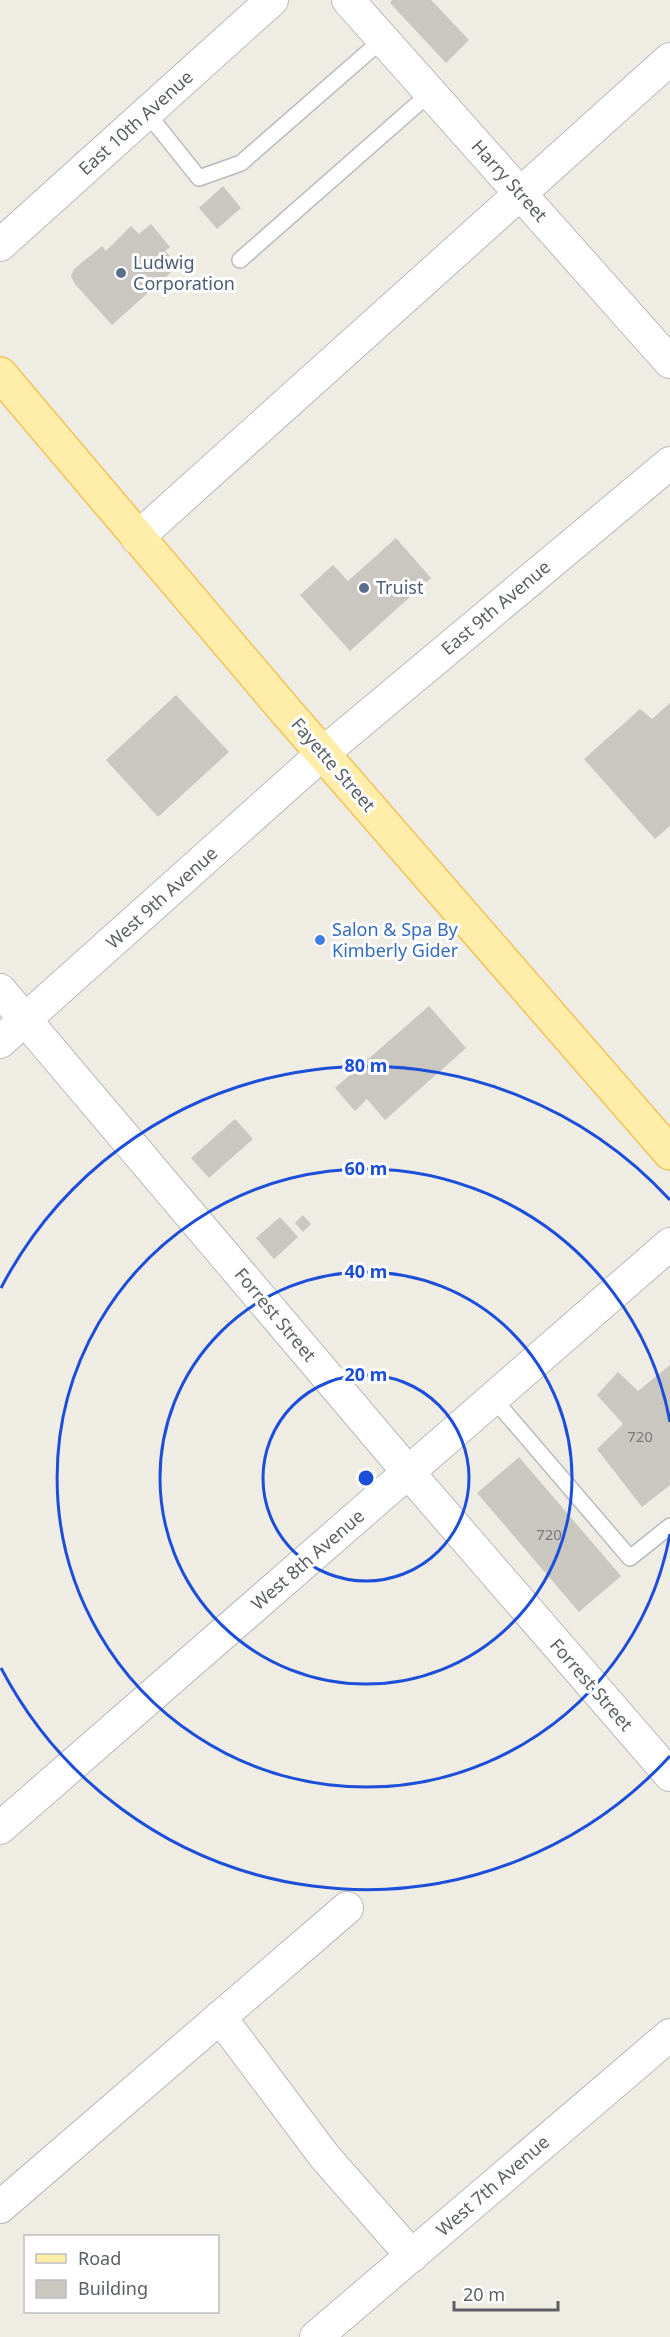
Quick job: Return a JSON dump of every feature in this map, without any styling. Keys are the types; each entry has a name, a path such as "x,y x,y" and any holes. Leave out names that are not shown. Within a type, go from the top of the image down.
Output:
{"main road":[{"name":"Fayette Street","path":"0,374 322,754 670,1153"}],"street":[{"name":"East 10th Avenue","path":"0,245 272,0"},
{"name":"Harry Street","path":"348,0 670,362"},
{"path":"137,537 518,192 670,58"},
{"name":"East 9th Avenue","path":"322,754 670,463"},
{"name":"West 9th Avenue","path":"0,1041 27,1020 322,754"},
{"name":"Forrest Street","path":"0,990 408,1472 670,1774"},
{"name":"West 8th Avenue","path":"0,1828 670,1244"},
{"path":"0,2207 347,1908"},
{"path":"220,2017 325,2157 412,2256"},
{"name":"West 7th Avenue","path":"316,2337 670,2035"}],"lane":[{"path":"147,113 199,178 241,163 382,39"},
{"path":"240,260 430,93"},
{"path":"493,1398 630,1558 670,1526"}],"building":[{"path":"392,0 431,0 469,40 446,63 390,3"},
{"path":"223,186 241,208 217,229 199,208"},
{"name":"Ludwig Corporation","path":"151,224 170,247 165,251 179,265 112,325 75,284 71,277 74,269 102,246 106,251 131,226 139,234"},
{"name":"Truist","path":"396,538 431,578 350,651 300,595 333,565 348,581"},
{"path":"176,695 229,752 158,817 106,760"},
{"path":"670,703 670,826 655,839 584,759 640,709 652,719"},
{"path":"429,1006 466,1048 385,1120 367,1099 355,1111 335,1088"},
{"path":"235,1119 253,1139 209,1178 191,1158"},
{"path":"303,1215 311,1224 303,1232 295,1223"},
{"path":"280,1217 298,1237 274,1259 256,1238"},
{"path":"670,1365 670,1485 642,1507 597,1449 623,1424 597,1395 618,1372 638,1391"},
{"path":"519,1457 621,1576 579,1612 477,1493"}],"place":[{"name":"Ludwig Corporation","path":"121,273"},
{"name":"Truist","path":"364,588"},
{"name":"Salon & Spa By Kimberly Gider","path":"320,940"}]}
